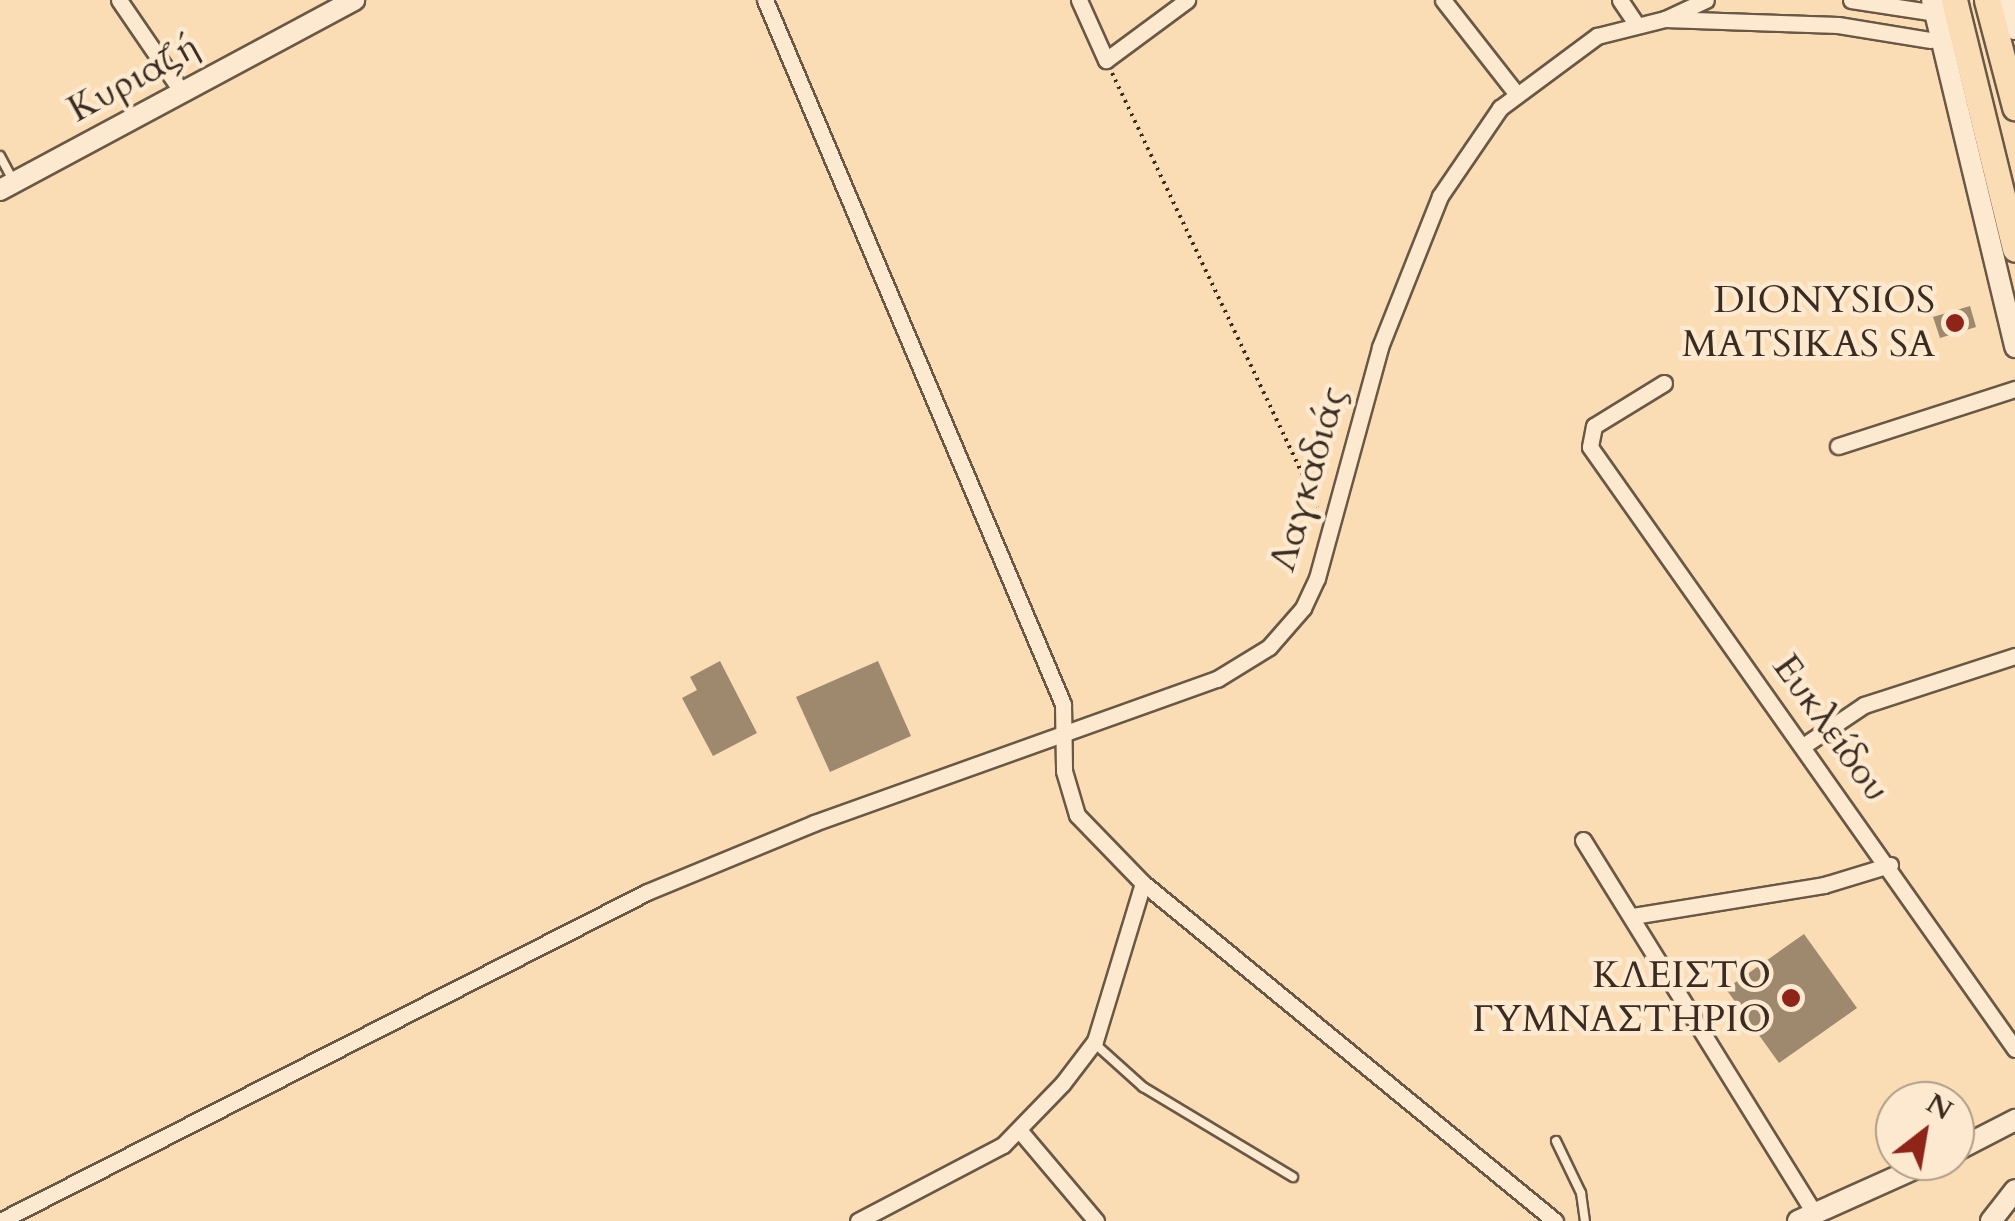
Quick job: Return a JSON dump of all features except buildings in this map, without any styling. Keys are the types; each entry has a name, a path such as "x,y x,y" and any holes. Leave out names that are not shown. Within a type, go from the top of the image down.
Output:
{"main road":[{"path":"1987,0 2015,107"},
{"path":"1941,4 2015,248"}],"street":[{"path":"118,0 182,92"},
{"name":"Κυριαζή","path":"7,186 354,0"},
{"path":"765,0 1063,704 1064,772 1077,814 1143,882 1555,1221"},
{"path":"1080,0 1106,60 1187,0"},
{"path":"1443,0 1516,93"},
{"path":"1620,0 1634,22"},
{"name":"Λαγκαδιάς","path":"1665,19 1706,0"},
{"path":"1851,0 1941,4 2015,348"},
{"path":"2007,0 2015,29"},
{"name":"Λαγκαδιάς","path":"0,1221 647,892 814,823 1064,738 1217,680 1269,647 1304,608 1330,534 1365,395 1426,226 1479,134 1516,93 1598,36 1634,22 1665,19 1838,25 1932,40"},
{"name":"Ευκλείδου","path":"1664,383 1594,426 1590,447 1890,865 2015,1049"},
{"path":"1838,446 2015,389"},
{"path":"1803,746 1864,706 2015,656"},
{"path":"1583,840 1633,916 1807,1217 1887,1181"},
{"path":"1633,916 1824,885 1890,865"},
{"path":"858,1221 1020,1131 1094,1043 1143,882"},
{"path":"1975,1141 2015,1120"},
{"path":"1020,1131 1096,1221"},
{"path":"1991,1221 2015,1190"}],"lane":[{"path":"0,156 7,186"},
{"path":"1094,1043 1142,1087 1293,1177"},
{"path":"1556,1141 1581,1194 1585,1221"}],"path":[{"path":"1106,60 1330,534"}],"place":[{"name":"DIONYSIOS MATSIKAS SA","path":"1955,323"},
{"name":"ΚΛΕΙΣΤΟ ΓΥΜΝΑΣΤΗΡΙΟ","path":"1791,998"}]}
